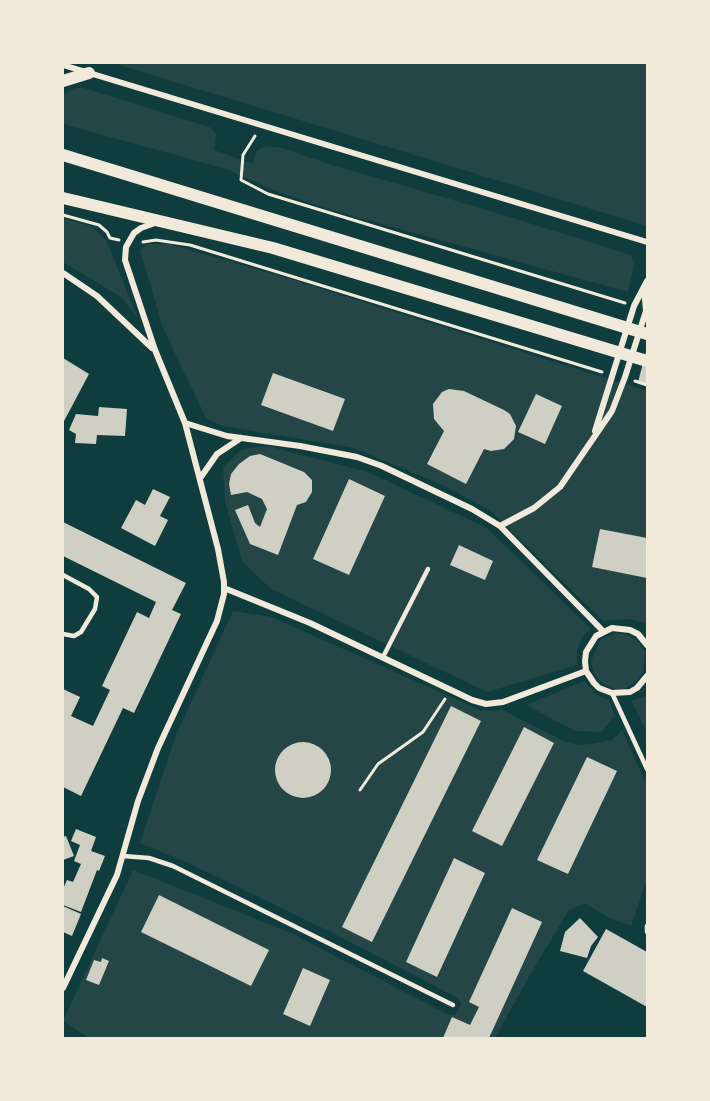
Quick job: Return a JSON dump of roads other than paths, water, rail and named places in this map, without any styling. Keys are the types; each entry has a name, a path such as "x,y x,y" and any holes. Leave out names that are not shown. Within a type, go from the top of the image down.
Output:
{"main road":[{"path":"63,81 89,73"},
{"path":"63,155 647,334"},
{"path":"63,198 273,248 647,361"}],"street":[{"path":"63,65 647,242"},
{"path":"63,988 102,908 123,856 138,801 154,759 217,621 224,588 220,555 185,423 155,350 125,260 128,242 134,233 141,228 162,222"},
{"path":"63,273 97,296 155,350"},
{"path":"594,435 634,306 647,280"},
{"path":"500,526 546,500 560,487 612,411 646,311 644,288"},
{"path":"185,423 241,438 334,451 368,460 472,509 500,526 603,631"},
{"path":"201,477 217,454 241,438"},
{"path":"224,588 310,623 452,691 486,704 503,702 586,671"},
{"path":"647,645 638,634 630,630 612,628 596,636 586,652 586,671 594,683 612,693 630,692 638,688 647,676"}],"lane":[{"path":"382,657 428,569"},
{"path":"63,575 89,589 97,597 95,609 81,632 74,636 63,634"},
{"path":"612,693 647,769"},
{"path":"123,856 149,858 173,866 453,1005"},
{"path":"647,926 647,932"}]}
